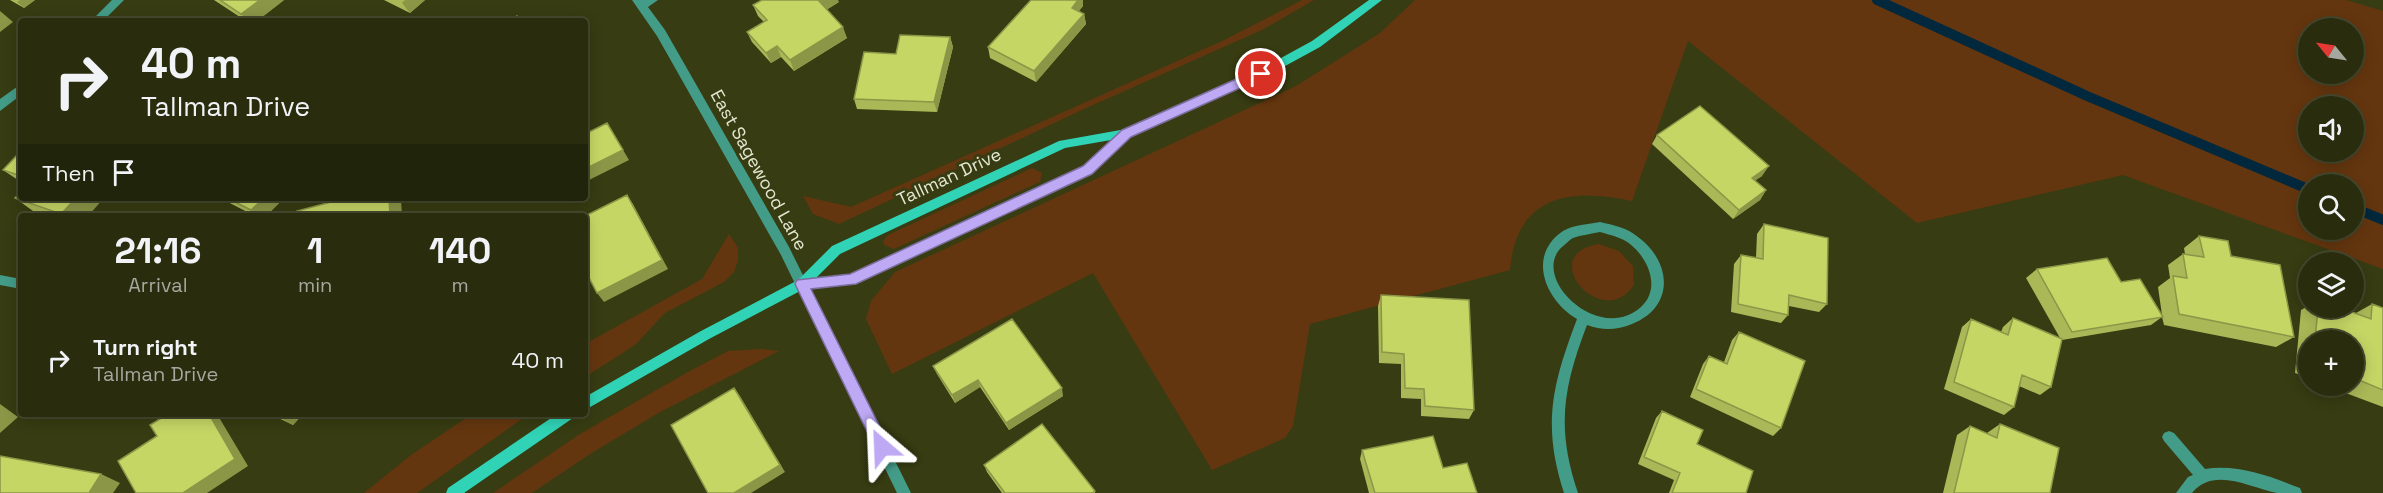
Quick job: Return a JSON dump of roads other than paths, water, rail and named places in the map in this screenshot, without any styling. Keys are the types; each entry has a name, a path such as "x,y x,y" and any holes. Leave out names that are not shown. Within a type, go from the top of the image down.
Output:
{"street":[{"path":"99,18 119,0"},
{"path":"639,3 653,0"},
{"name":"Tallman Drive","path":"588,402 705,334 802,284 836,250 1063,144 1127,133 1293,58 1343,26 1377,0"},
{"name":"East Sagewood Lane","path":"639,3 661,33 802,284 904,493"},
{"path":"0,106 18,91"},
{"name":"Tallman Drive","path":"802,284 852,280 1087,170 1127,133"},
{"path":"1600,227 1619,232 1635,240 1651,259 1658,282 1656,297 1648,309 1635,319 1619,324 1601,323 1584,318 1567,308 1554,293 1547,277 1547,260 1554,246 1566,234 1581,228 1600,227"},
{"path":"0,280 18,284"},
{"path":"1571,493 1563,469 1557,416 1563,371 1584,318"},
{"path":"453,493 564,417"},
{"path":"2169,437 2203,477"},
{"path":"2183,493 2187,486 2203,477 2232,473 2295,493"}],"waterway":[{"path":"1877,0 2087,96 2298,185"},
{"path":"2364,212 2383,220"}]}
